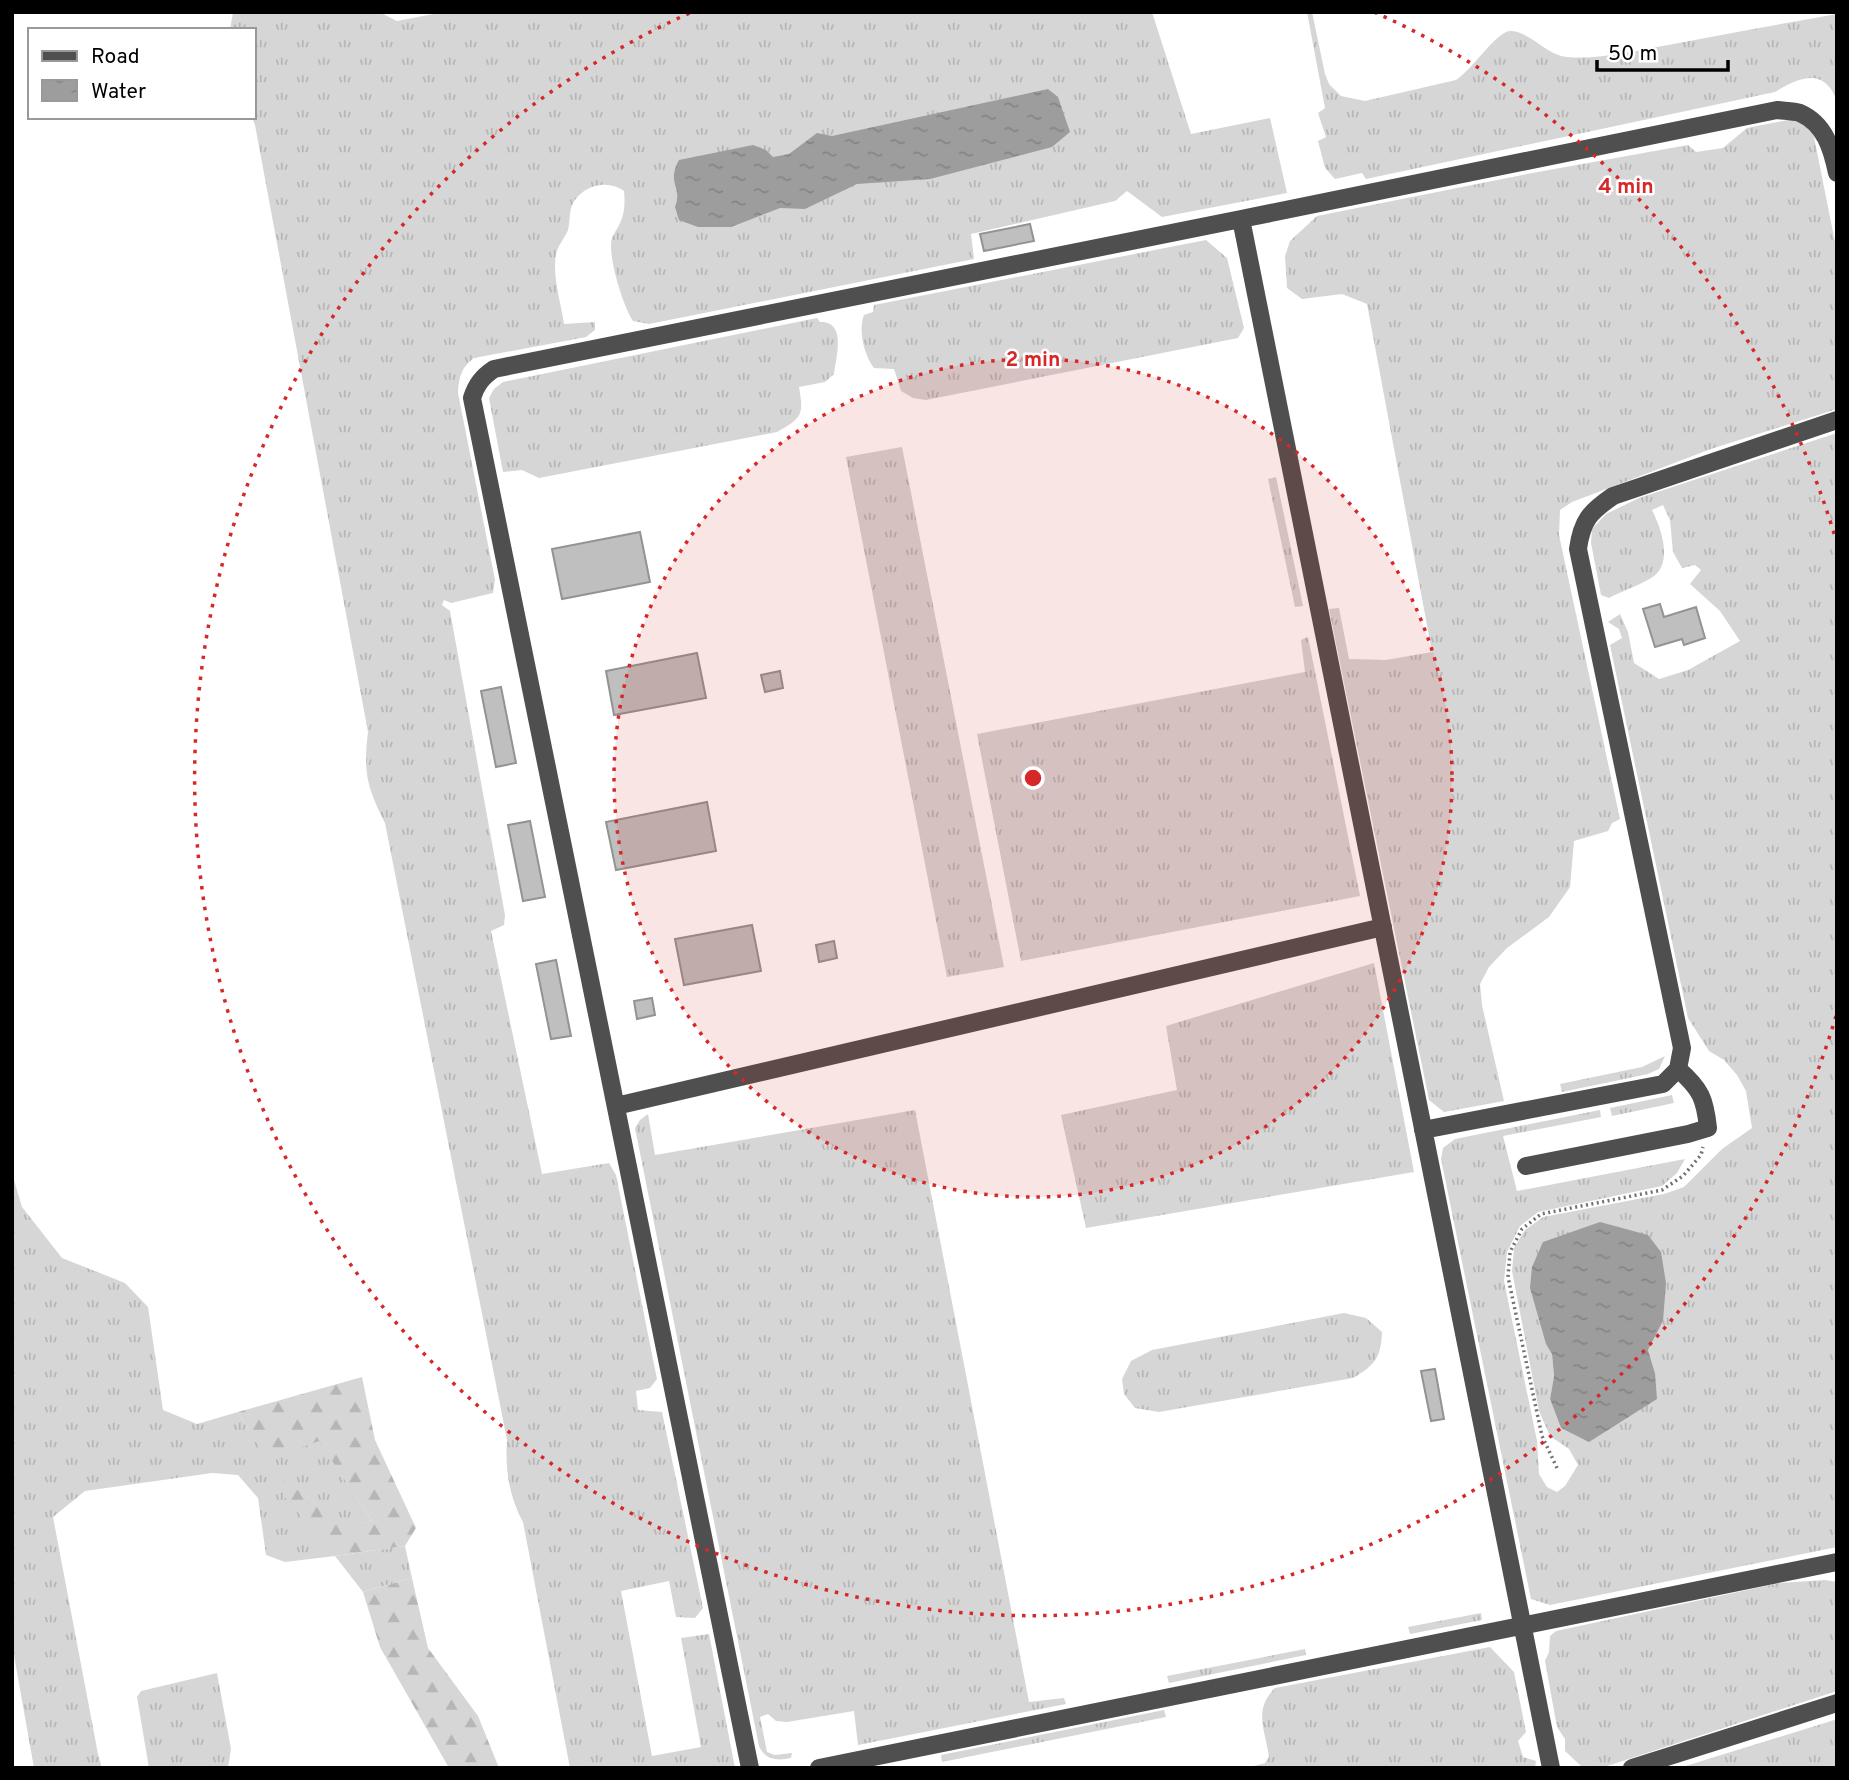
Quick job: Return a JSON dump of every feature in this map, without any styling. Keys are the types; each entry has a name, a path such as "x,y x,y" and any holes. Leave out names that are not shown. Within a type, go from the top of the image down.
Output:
{"lane":[{"path":"750,1768 472,398 475,387 494,369 1777,110 1800,113 1820,128 1832,146 1837,173"},
{"path":"1241,219 1551,1768"},
{"path":"1423,1130 1663,1084 1678,1069 1682,1048 1578,549 1581,529 1593,510 1613,496 1837,421"},
{"path":"616,1106 1383,927"},
{"path":"1526,1166 1708,1128 1705,1102 1694,1083 1678,1069"},
{"path":"819,1768 1837,1562"},
{"path":"1632,1768 1837,1703"}],"path":[{"path":"1557,1468 1542,1436 1508,1277 1510,1252 1522,1229 1541,1214 1662,1190 1683,1176 1701,1155 1708,1128"}],"green space":[{"path":"233,12 379,12 397,21 444,12 1152,12 1191,134 1270,118 1287,193 1162,217 1127,191 1115,201 971,234 974,259 649,324 633,321 614,268 612,238 623,215 624,191 609,185 594,186 580,194 571,208 568,230 556,254 555,271 564,324 595,322 595,330 586,337 474,358 463,369 460,378 458,393 495,580 493,593 451,603 444,600 442,605 450,611 505,915 504,925 491,931 542,1174 609,1163 616,1175 657,1379 650,1388 636,1391 638,1410 662,1412 703,1608 695,1618 676,1617 669,1581 621,1591 652,1756 701,1747 681,1638 709,1634 735,1768 570,1768 523,1522 509,1482 507,1440 385,823 374,799 366,769 368,732 253,119 256,119 256,28 230,28"},
{"path":"1307,12 1312,12 1329,84 1341,96 1365,101 1456,80 1498,38 1510,31 1525,35 1560,56 1579,58 1631,52 1837,14 1837,101 1825,83 1818,79 1802,79 1775,92 1366,179 1362,173 1335,179 1325,168 1318,141 1326,137 1318,113 1325,108"},
{"path":"1793,119 1813,132 1837,252 1837,409 1711,449 1572,502 1560,510 1559,535 1620,819 1612,823 1608,831 1574,841 1570,887 1549,917 1507,948 1489,967 1480,984 1482,1005 1504,1101 1444,1112 1429,1100 1329,609 1339,608 1349,659 1386,660 1432,652 1367,304 1342,294 1302,299 1287,288 1285,256 1290,241 1317,216 1688,145 1696,152 1723,148 1747,128"},
{"path":"1206,240 1227,258 1244,328 1238,338 926,400 913,398 901,391 894,369 874,368 865,349 862,321 864,315 873,312 874,305"},
{"path":"817,318 820,322 834,327 837,334 838,350 834,374 825,382 799,387 799,415 777,432 539,478 522,470 503,472 489,398 494,389 503,382"},
{"path":"1837,433 1837,1547 1550,1605 1531,1599 1441,1159 1443,1148 1455,1139 1600,1110 1601,1117 1503,1136 1517,1191 1685,1159 1677,1173 1662,1186 1538,1212 1520,1226 1507,1252 1504,1281 1537,1441 1539,1474 1547,1487 1557,1492 1565,1486 1578,1465 1569,1449 1550,1436 1539,1411 1512,1271 1514,1248 1525,1230 1543,1217 1664,1194 1684,1187 1722,1149 1752,1128 1746,1091 1737,1075 1724,1060 1709,1051 1688,1018 1610,645 1622,638 1619,629 1608,622 1620,614 1628,632 1634,663 1659,679 1688,670 1740,641 1720,611 1690,584 1701,570 1695,565 1682,568 1673,552 1670,520 1663,505 1652,510 1664,544 1660,570 1650,579 1609,598 1601,595 1591,543 1592,529 1606,514 1639,498","holes":["1663,1321 1648,1350 1655,1373 1589,1441 1561,1428 1550,1399 1554,1376 1552,1354"]},
{"path":"902,447 1004,967 947,977 846,457"},
{"path":"1276,477 1303,606 1295,607 1268,479"},
{"path":"1308,637 1360,896 1021,961 977,734 1305,672 1301,640"},
{"path":"1374,963 1414,1172 1086,1228 1061,1115 1177,1090 1166,1026"},
{"path":"1665,1056 1659,1069 1648,1074 1562,1092 1560,1084 1642,1067"},
{"path":"1672,1095 1674,1103 1612,1116 1610,1108"},
{"path":"915,1110 1029,1702 1064,1698 1066,1704 858,1745 854,1711 787,1722 776,1721 768,1714 760,1717 767,1752 775,1755 792,1753 791,1758 772,1758 759,1746 635,1128 648,1114 655,1155"},
{"path":"12,1173 22,1207 62,1258 125,1283 148,1307 163,1410 197,1424 238,1412 267,1459 319,1440 372,1521 340,1529 306,1495 335,1556 285,1562 266,1555 258,1498 238,1475 212,1473 85,1491 53,1517 102,1768 34,1768 12,1644"},
{"path":"1344,1313 1366,1318 1382,1332 1375,1360 1353,1378 1159,1412 1135,1408 1124,1394 1122,1379 1131,1361 1152,1350"},
{"path":"362,1377 375,1440 416,1528 405,1546 335,1556 284,1496 283,1481 306,1495 341,1528 372,1521 319,1441 267,1460 238,1412"},
{"path":"405,1546 412,1578 363,1592 335,1556"},
{"path":"412,1578 428,1648 478,1716 499,1768 449,1768 380,1647 363,1592"},
{"path":"1825,1580 1837,1582 1837,1691 1601,1768 1581,1766 1565,1751 1565,1739 1557,1727 1545,1661 1549,1652 1550,1636 1556,1631 1780,1583"},
{"path":"1481,1613 1482,1620 1410,1634 1408,1627"},
{"path":"1490,1647 1514,1672 1526,1732 1518,1741 1523,1757 1536,1761 1535,1768 1246,1768 1265,1763 1269,1757 1262,1712 1268,1696 1275,1688"},
{"path":"1305,1649 1306,1655 1169,1683 1167,1676"},
{"path":"217,1673 231,1749 228,1768 149,1768 137,1697 141,1691"},
{"path":"1164,1710 1166,1717 942,1762 941,1755"},
{"path":"1837,1719 1837,1768 1679,1768 1828,1722"}],"water":[{"path":"1048,89 1058,97 1070,132 1052,147 930,179 857,184 805,209 780,208 731,227 698,227 679,220 675,207 677,195 674,175 679,160 753,145 766,150 773,157 789,154 817,133 832,136"},
{"path":"1600,1222 1648,1235 1661,1252 1666,1283 1663,1321 1648,1350 1655,1373 1657,1399 1589,1442 1561,1428 1550,1399 1554,1376 1552,1354 1546,1344 1530,1288 1532,1267 1543,1242"}],"building":[{"path":"1030,224 1034,241 984,251 980,234"},
{"path":"640,532 650,582 562,599 552,549"},
{"path":"1660,604 1664,617 1696,607 1705,638 1684,645 1682,639 1655,647 1643,609"},
{"path":"697,653 706,698 614,715 606,671"},
{"path":"780,671 783,688 765,692 761,675"},
{"path":"501,687 516,763 496,767 481,691"},
{"path":"707,802 716,851 616,870 606,822"},
{"path":"530,821 545,897 523,901 508,825"},
{"path":"752,925 761,971 684,985 675,939"},
{"path":"834,941 837,958 819,962 816,945"},
{"path":"556,960 571,1036 551,1039 536,964"},
{"path":"652,998 655,1015 637,1019 634,1001"},
{"path":"1435,1369 1444,1419 1431,1421 1421,1371"}]}
